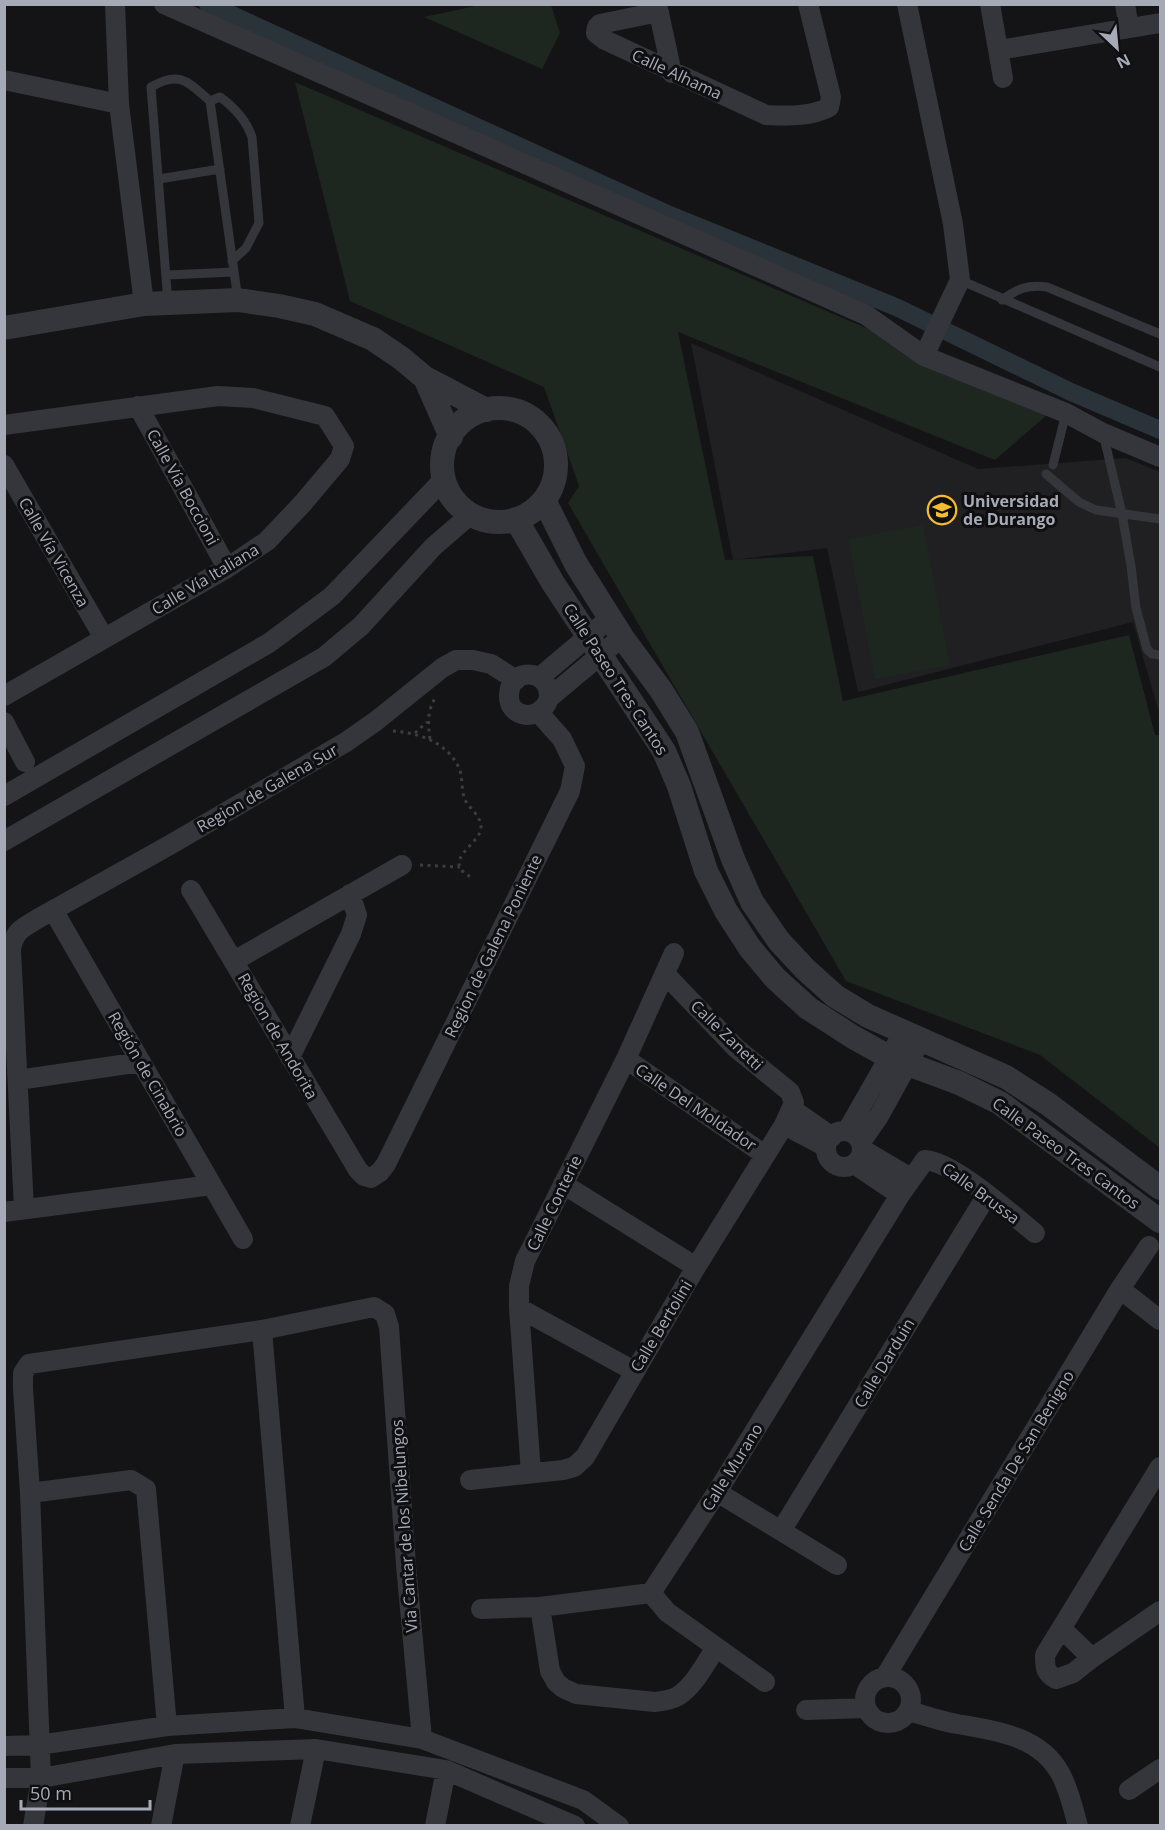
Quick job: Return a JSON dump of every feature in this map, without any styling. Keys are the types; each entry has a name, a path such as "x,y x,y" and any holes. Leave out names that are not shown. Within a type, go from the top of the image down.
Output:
{"street":[{"path":"115,4 119,104 144,304"},
{"path":"164,4 866,315 924,356 1066,413 1103,433 1161,457"},
{"name":"Calle Alhama","path":"658,8 600,24 597,27 597,33 605,40 672,73 766,115 785,116 821,111 829,107 831,97 808,4"},
{"path":"907,4 953,224 957,286 924,356"},
{"path":"990,4 1003,78"},
{"path":"1125,4 1130,28"},
{"path":"658,8 672,73"},
{"path":"999,50 1161,23"},
{"path":"4,80 119,104"},
{"path":"4,328 144,304 238,300 315,314 345,326 373,339 425,378 486,410"},
{"path":"425,378 450,437"},
{"name":"Calle Vía Italiana","path":"4,425 218,396 253,398 325,416 344,446 340,459 267,541 227,568 4,696"},
{"name":"Calle Vía Boccioni","path":"138,406 227,568"},
{"path":"486,410 513,410 526,415 546,432 556,458 553,485 544,500 528,514 516,519 497,522 470,515 456,502 444,479 442,465 450,437 459,425 471,416 486,410"},
{"name":"Calle Vía Vicenza","path":"4,465 104,638"},
{"path":"4,796 268,643 332,596 444,479"},
{"name":"Calle Paseo Tres Cantos","path":"544,500 576,564 687,732 752,902 805,969 835,996 868,1016 1006,1077 1048,1104 1161,1188"},
{"path":"4,841 324,657 361,626 433,547 470,515"},
{"name":"Calle Paseo Tres Cantos","path":"516,519 554,584 664,751 680,786 706,872 726,911 750,948 776,978 808,1008 853,1037 899,1061 959,1083 1000,1103 1161,1221"},
{"path":"540,677 594,645 616,627"},
{"path":"544,706 548,687 540,677 528,674 511,685 509,698 515,709 526,715 544,706 594,645"},
{"name":"Region de Galena Sur","path":"18,1080 10,950 13,936 22,928 346,742 456,660 473,660 491,664 516,680"},
{"name":"Region de Galena Poniente","path":"371,1178 386,1164 570,791 575,766 544,706"},
{"path":"4,722 25,762"},
{"path":"234,961 402,865"},
{"name":"Region de Andorita","path":"191,890 358,1170 364,1176 371,1178"},
{"path":"290,1057 351,934 357,915 350,894"},
{"name":"Región de Cinabrio","path":"53,910 243,1239"},
{"name":"Calle Conterie","path":"531,1473 519,1308 519,1286 525,1261 626,1059 674,953"},
{"name":"Calle Zanetti","path":"666,975 736,1048 789,1109"},
{"path":"847,1145 912,1037"},
{"name":"Calle Del Moldador","path":"626,1059 765,1155"},
{"path":"24,1209 18,1080 141,1062"},
{"path":"789,1109 847,1145 911,1178"},
{"name":"Calle Bertolini","path":"470,1480 563,1470 574,1467 585,1456 765,1155 789,1109"},
{"path":"847,1145 900,1195"},
{"name":"Calle Murano","path":"651,1593 717,1492 900,1195 925,1160"},
{"name":"Calle Brussa","path":"925,1160 935,1160 961,1175 1035,1233"},
{"path":"563,1184 696,1267"},
{"path":"4,1212 212,1185"},
{"name":"Calle Darduin","path":"781,1531 987,1196"},
{"name":"Calle Senda De San Benigno","path":"885,1677 1119,1289 1149,1246"},
{"path":"1119,1289 1161,1320"},
{"name":"Via Cantar de los Nibelungos","path":"262,1330 374,1307 385,1314 389,1327 406,1565 422,1739"},
{"path":"519,1308 634,1371"},
{"path":"33,1826 42,1778 30,1493 23,1388 23,1373 29,1364 262,1330 295,1718"},
{"path":"1161,1467 1045,1655 1045,1668 1049,1675 1056,1679 1064,1677 1161,1611"},
{"path":"30,1493 131,1480 146,1489 167,1726"},
{"path":"717,1492 837,1565"},
{"path":"482,1609 540,1607 651,1593 667,1612 765,1682"},
{"path":"540,1607 550,1671 556,1682 576,1694 655,1702 667,1700 678,1696 688,1687 716,1647"},
{"path":"1062,1629 1092,1658"},
{"path":"885,1677 895,1678 909,1691 908,1711 901,1719 891,1723 881,1722 872,1717 866,1708 865,1698 868,1688 885,1677"},
{"path":"806,1710 866,1708"},
{"path":"908,1711 955,1724 991,1729 1019,1737 1043,1752 1060,1772 1078,1826"},
{"path":"4,1746 39,1745 167,1726 295,1718 422,1739 583,1800 619,1826"},
{"path":"4,1778 42,1778 175,1754 316,1749 446,1770 572,1824"},
{"path":"300,1826 316,1749"},
{"path":"161,1826 175,1754"},
{"path":"1129,1790 1161,1768"},
{"path":"435,1826 446,1770"}],"lane":[{"path":"168,303 151,87 166,78 186,81 210,101 238,300"},
{"path":"210,101 220,98 230,104 248,126 252,136 259,223 246,248 232,261"},
{"path":"159,179 220,169"},
{"path":"167,275 234,272"},
{"path":"1002,300 1025,287 1036,285 1047,287 1161,334"},
{"path":"957,286 1002,300 1160,364"},
{"path":"1053,465 1066,413"},
{"path":"1103,433 1122,514 1136,608 1148,649 1152,654 1161,655"},
{"path":"1046,474 1079,502 1096,510 1161,519"}],"path":[{"path":"430,739 427,722 431,705 438,692"},
{"path":"376,721 393,731 415,733 430,739 449,754 459,768 464,798 477,814 481,827 479,836 462,852 460,867 465,875 473,878"},
{"path":"415,733 427,722"},
{"path":"402,865 460,867"}],"shaded area":[{"path":"480,5 551,5 560,33 542,69 424,17"},
{"path":"295,82 1054,409 995,460 678,332 725,560 813,556 843,701 1129,635 1155,735 1160,735 1160,1148 1040,1055 846,981 568,503 579,486 544,387 350,301"},
{"name":"Universidad de Durango","path":"691,343 978,469 1126,458 1160,472 1160,716 1133,622 858,692 827,548 733,560"},
{"path":"923,525 950,665 875,679 848,539"}],"waterway":[{"path":"208,4 665,213 896,307 1071,392 1160,430"}],"place":[{"name":"Universidad de Durango","path":"942,510"}]}
